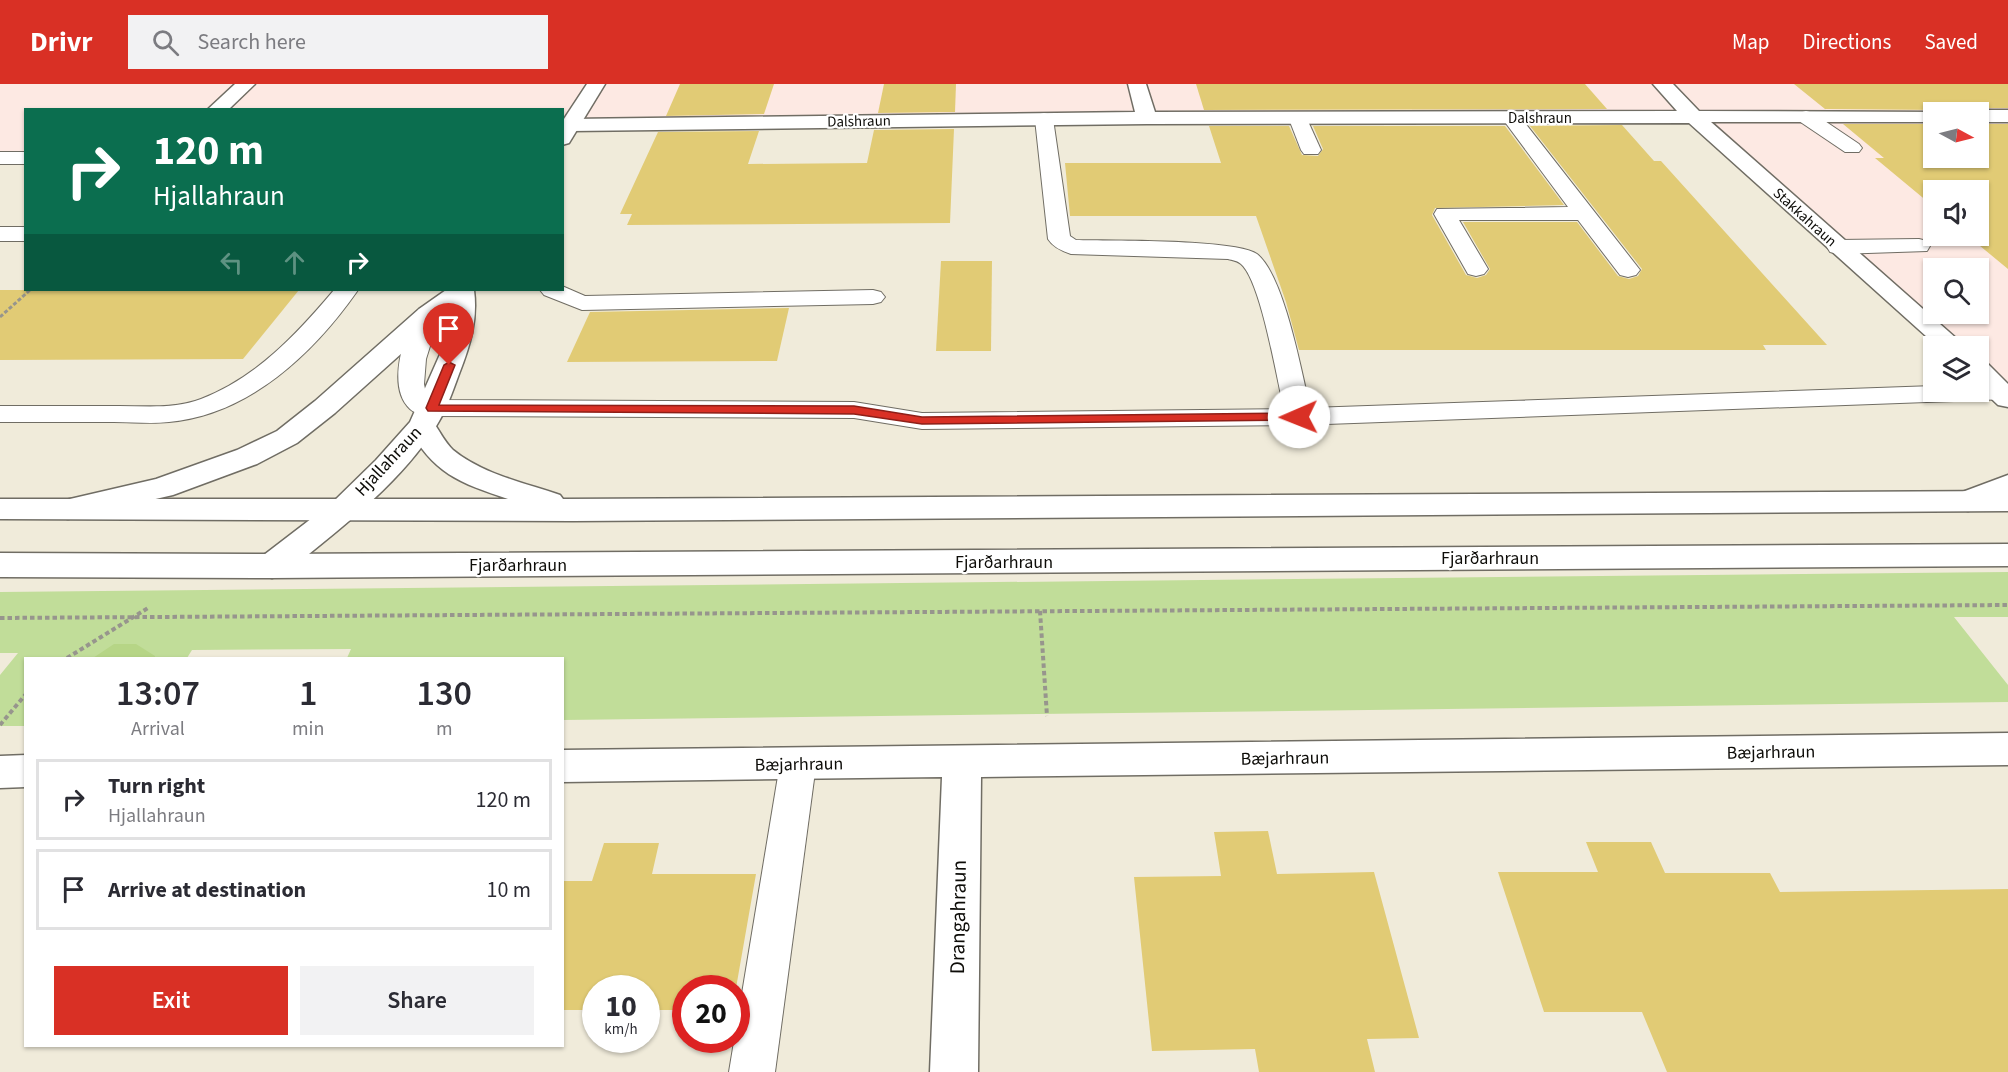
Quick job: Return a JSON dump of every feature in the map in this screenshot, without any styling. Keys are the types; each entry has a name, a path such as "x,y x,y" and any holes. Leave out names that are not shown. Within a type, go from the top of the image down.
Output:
{"street":[{"path":"218,108 246,84"},
{"path":"567,132 596,84"},
{"path":"1137,84 1147,118"},
{"name":"Stakkahraun","path":"1662,84 1693,118 1940,336"},
{"name":"Dalshraun","path":"567,132 1044,119 1923,116"},
{"path":"1989,116 2008,116"},
{"path":"65,510 162,488 247,457 287,437 325,407 428,314 461,291"},
{"name":"Hjallahraun","path":"272,566 344,509 387,467 427,417 458,343 463,316 462,291"},
{"path":"1989,379 2007,395"},
{"path":"427,417 434,448 449,462 487,481 573,510"},
{"path":"1968,501 2008,486"},
{"path":"0,509 573,510 2008,501"},
{"name":"Fjarðarhraun","path":"0,565 272,566 2003,554"},
{"name":"Bæjarhraun","path":"564,766 2008,749"},
{"name":"Drangahraun","path":"954,1072 962,763"},
{"path":"0,772 24,771"}],"lane":[{"path":"1806,117 1852,148"},
{"path":"1511,118 1628,270"},
{"path":"1044,119 1059,239 1071,247 1229,252 1249,259 1257,270 1276,325 1299,417"},
{"path":"1298,119 1311,150"},
{"path":"0,158 24,158"},
{"path":"1476,269 1444,214 1585,213"},
{"path":"0,234 24,234"},
{"path":"1838,247 1919,246"},
{"path":"0,414 170,414 208,406 250,384 283,361 308,336 345,291"},
{"path":"554,291 582,303 873,297"},
{"path":"428,314 410,368 413,394 427,417 854,410 922,421 1299,417 2007,395"},
{"path":"752,1072 798,764"}],"path":[{"path":"0,317 29,291"},
{"path":"0,618 2008,605"},
{"path":"1040,611 1051,762"},
{"path":"69,657 136,617"},
{"path":"0,725 24,696"}],"shaded area":[{"path":"0,84 2008,84 2008,405 1989,387 1989,336 1934,336 1697,115 569,122 564,130 564,108 24,108 24,156 0,156"},
{"path":"1697,115 1934,336 1923,336 1923,402 1989,402 1989,397 2008,405 2008,1072 0,1072 0,156 24,156 24,291 564,291 564,129 568,122"}],"green space":[{"path":"2008,572 2008,617 1954,617 2008,685 2008,702 564,720 564,657 347,657 351,649 192,650 188,657 24,657 24,726 0,726 0,675 18,653 0,653 0,592"},
{"path":"114,644 136,644 155,656 155,657 94,657"}],"building":[{"path":"680,84 774,84 764,114 666,116"},
{"path":"884,84 956,84 955,112 878,113"},
{"path":"1196,84 1585,84 1607,109 1204,110"},
{"path":"1794,84 2008,84 2008,108 1989,108 1989,102 1923,102 1923,110 1825,109"},
{"path":"1843,124 1923,124 1923,168 1989,168 1989,124 2008,124 2008,269 1980,246 1989,246 1989,180 1923,180 1923,198 1875,158 1884,158"},
{"path":"1622,125 1654,161 1661,161 1827,345 1763,345 1766,350 1299,350 1286,302 1256,216 1070,216 1065,163 1221,163 1209,126 1289,126 1302,155 1318,156 1323,149 1313,126 1505,126 1564,205 1435,208 1432,215 1466,275 1477,278 1486,275 1490,269 1463,222 1577,222 1618,276 1629,279 1638,276 1642,269 1530,126"},
{"path":"954,129 950,223 627,225 632,214 620,214 658,132 759,131 748,164 867,163 874,130"},
{"path":"941,261 992,261 991,351 936,351"},
{"path":"0,290 298,291 243,359 0,360"},
{"path":"789,308 777,361 567,362 590,312"},
{"path":"1268,831 1277,874 1374,872 1419,1038 1367,1039 1375,1072 1259,1072 1255,1049 1152,1051 1134,877 1221,876 1214,832"},
{"path":"1586,842 1651,842 1665,873 1770,873 1780,892 2008,889 2008,1072 1667,1072 1642,1012 1544,1012 1498,872 1598,872"},
{"path":"604,843 659,843 652,874 756,874 738,975 672,975 672,1010 660,1010 660,975 582,975 582,1010 564,1010 564,881 592,881"}],"route":[{"path":"449,365 432,408 854,410 922,421 1299,417"}]}
